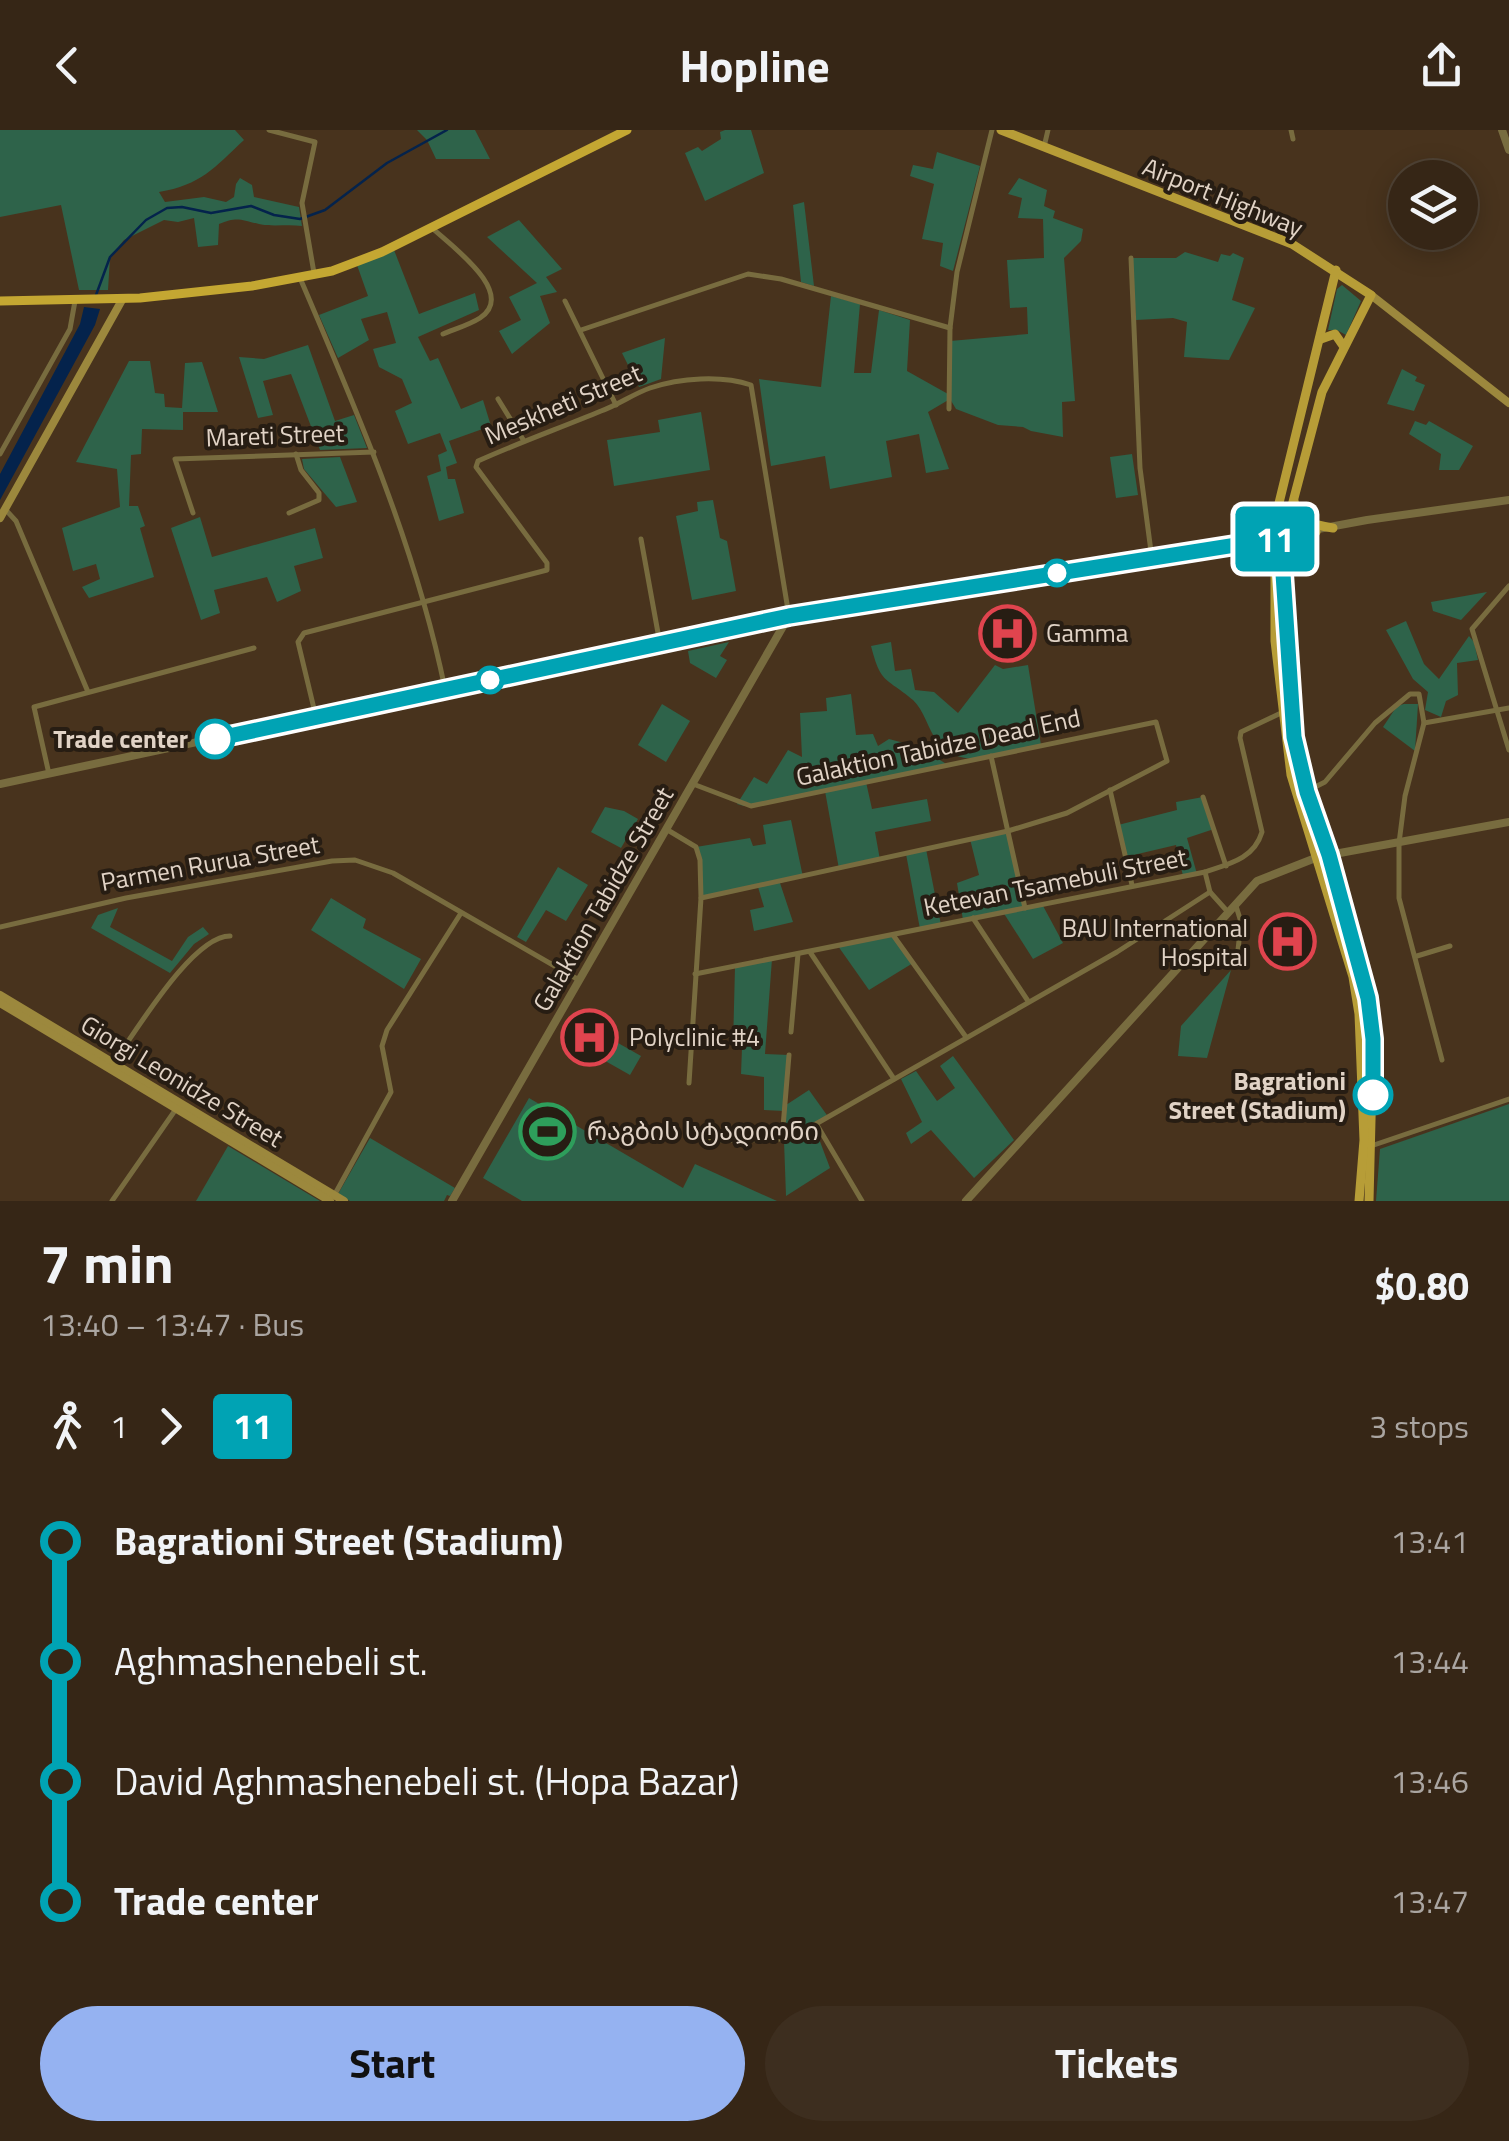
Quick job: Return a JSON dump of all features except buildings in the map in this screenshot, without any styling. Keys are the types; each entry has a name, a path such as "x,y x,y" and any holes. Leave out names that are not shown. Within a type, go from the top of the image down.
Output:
{"highway":[{"path":"0,301 122,300 314,275 382,252 627,130"}],"main road":[{"name":"Airport Highway","path":"1001,130 1292,244 1371,295 1509,403"},
{"path":"1246,542 1266,527 1279,503 1336,270"},
{"path":"1281,538 1322,392 1371,295"},
{"path":"2,513 122,300"},
{"path":"1321,339 1335,334 1344,347"},
{"path":"1294,495 1297,513 1303,519 1332,528"},
{"path":"1279,503 1281,538 1275,641 1281,713 1291,776 1324,856"},
{"path":"1316,532 1279,571 1294,737 1359,1014 1369,1201"},
{"path":"1222,547 1256,555 1279,571"},
{"name":"Giorgi Leonidze Street","path":"0,995 176,1109 332,1199 344,1201"},
{"name":"Giorgi Leonidze Street","path":"0,1003 332,1199"},
{"path":"1358,1201 1368,1147"}],"street":[{"path":"269,130 315,142 302,209 314,275"},
{"path":"949,409 950,328 957,272 992,130"},
{"path":"1044,147 1048,130"},
{"path":"1291,130 1293,139"},
{"path":"1502,130 1509,150"},
{"path":"431,227 488,283 492,300 483,316 443,334"},
{"path":"1131,258 1140,468 1152,560"},
{"path":"581,330 748,274 782,279 950,328"},
{"path":"300,278 374,452 446,690"},
{"path":"0,454 70,328 75,298"},
{"path":"566,300 616,404"},
{"name":"Meskheti Street","path":"422,601 547,570 547,563 476,465 478,461 648,388 701,380 750,386 789,616"},
{"path":"498,399 524,441"},
{"name":"Mareti Street","path":"193,513 176,459 374,452"},
{"path":"289,513 319,500 320,493 300,470 296,454"},
{"path":"0,784 789,616 1509,500"},
{"path":"2,513 16,520 89,693"},
{"path":"641,538 660,644"},
{"path":"1509,586 1472,629 1509,750"},
{"path":"316,717 300,637 422,601"},
{"name":"Galaktion Tabidze Street","path":"452,1201 789,616"},
{"path":"49,774 33,709 254,648"},
{"path":"1307,792 1325,782 1374,724 1414,692 1422,700 1424,723 1405,796 1399,898 1442,1060"},
{"path":"1424,723 1509,708"},
{"name":"Ketevan Tsamebuli Street","path":"695,974 1226,866 1252,852 1262,832 1240,738 1242,732 1281,713"},
{"name":"Galaktion Tabidze Dead End","path":"692,784 751,806 1156,722 1167,760 1110,790"},
{"path":"991,756 1025,908"},
{"path":"701,898 1008,831 1067,813 1110,790 1132,886"},
{"path":"1203,798 1226,866"},
{"path":"966,1201 1257,881 1324,856 1509,822"},
{"path":"666,829 696,847 700,860 689,1083"},
{"name":"Parmen Rurua Street","path":"0,927 126,898 355,860 393,873 580,980"},
{"path":"1205,872 1210,892 1231,907 1241,922 1238,950"},
{"path":"705,1142 782,1139 817,1125 1117,952 1210,892"},
{"path":"332,1199 391,1092 391,1076 382,1046 387,1030 462,912"},
{"path":"974,918 1028,1001"},
{"path":"894,934 966,1036"},
{"path":"111,1066 192,958 210,941 230,936"},
{"path":"1416,956 1450,946"},
{"path":"810,952 895,1080"},
{"path":"791,1032 798,954"},
{"path":"782,1139 789,1055"},
{"path":"1368,1147 1509,1099"},
{"path":"112,1201 176,1109"},
{"path":"817,1125 862,1201"}],"green space":[{"path":"0,130 235,130 244,140 196,180 159,192 165,202 204,197 226,202 234,197 240,178 252,185 254,197 299,207 302,226 230,220 219,224 218,245 198,247 194,218 164,220 124,240 110,257 108,290 79,290 61,205 0,217"},
{"path":"417,130 475,130 490,159 436,159"},
{"path":"751,130 764,173 705,201 685,153 698,147 702,151 721,139 720,132"},
{"path":"937,152 980,166 953,271 940,266 943,243 922,239 934,184 910,176 913,165 933,169"},
{"path":"1019,178 1047,190 1044,206 1055,211 1053,218 1083,229 1081,241 1064,258 1075,401 1062,402 1063,437 998,425 956,409 950,399 928,412 949,469 926,473 919,434 886,441 892,477 830,489 825,456 771,466 759,379 821,387 831,296 860,304 854,373 871,373 879,310 910,320 907,371 948,394 950,341 1028,334 1027,307 1010,308 1007,260 1044,258 1043,219 1018,218 1022,198 1008,194"},
{"path":"804,202 814,286 801,282 793,205"},
{"path":"519,220 562,269 546,277 557,292 540,296 550,323 512,354 499,331 521,320 509,297 537,283 487,237"},
{"path":"394,250 419,314 475,293 479,310 418,337 430,361 438,358 461,409 483,400 491,426 449,441 457,463 446,467 448,479 455,479 464,513 439,521 427,476 441,471 438,455 447,451 440,433 408,444 395,411 412,403 402,379 379,367 373,349 396,343 387,312 361,319 369,340 338,358 319,315 368,296 357,265"},
{"path":"1185,252 1218,262 1221,254 1233,253 1244,258 1232,300 1255,308 1229,360 1184,357 1187,322 1173,318 1136,320 1132,258 1176,258"},
{"path":"1342,285 1361,301 1346,335 1328,330 1337,289"},
{"path":"665,338 661,379 639,387 622,353"},
{"path":"308,345 335,421 354,415 367,448 320,450 291,374 263,381 273,415 258,418 239,357 264,359"},
{"path":"129,361 150,361 155,393 164,394 165,407 182,408 185,363 202,362 218,412 183,412 183,430 142,429 141,454 131,455 129,506 138,506 154,577 89,598 82,587 100,579 96,564 73,571 62,528 120,507 117,469 76,462"},
{"path":"1402,369 1425,385 1414,411 1387,404"},
{"path":"701,412 710,470 614,486 607,440 660,432 658,420"},
{"path":"1415,421 1426,425 1429,421 1473,446 1459,470 1439,470 1441,454 1409,434"},
{"path":"1132,454 1138,495 1116,498 1110,457"},
{"path":"340,457 357,502 336,507 304,469 302,459"},
{"path":"713,500 720,538 727,541 736,591 692,600 676,516 698,511 697,502"},
{"path":"200,517 212,557 315,528 323,558 294,566 301,591 277,602 267,577 214,590 220,613 201,620 171,528"},
{"path":"1487,592 1461,620 1433,611 1431,602"},
{"path":"1406,621 1424,664 1439,679 1469,636 1474,642 1478,660 1457,663 1458,695 1446,701 1441,717 1425,710 1428,692 1413,679 1386,630"},
{"path":"729,642 720,656 727,660 716,678 690,663 688,651"},
{"path":"891,642 895,671 911,669 915,690 934,692 958,713 995,665 1003,669 1028,665 1041,745 971,759 947,751 937,741 917,704 878,668 871,646"},
{"path":"851,694 856,735 873,734 878,746 889,739 919,747 948,765 866,782 872,809 927,799 931,821 875,832 880,860 839,869 825,791 744,806 737,804 754,777 767,784 788,750 802,757 800,713 827,711 826,698"},
{"path":"662,704 690,721 666,762 638,745"},
{"path":"1418,704 1415,751 1383,727 1397,706"},
{"path":"1203,797 1214,829 1187,838 1197,874 1183,876 1176,845 1125,857 1118,825 1177,810 1176,802"},
{"path":"605,807 638,819 621,848 591,832"},
{"path":"791,820 803,877 780,883 793,922 754,931 750,910 764,907 758,887 701,898 696,847 750,838 753,846 766,844 763,825"},
{"path":"1008,831 1025,907 1042,904 1063,943 1033,959 1003,912 963,920 957,883 979,875 970,839"},
{"path":"926,849 941,925 920,929 906,854"},
{"path":"558,867 588,885 566,921 546,910 526,942 517,937"},
{"path":"331,898 366,919 363,928 421,959 404,989 311,930"},
{"path":"118,908 110,927 172,961 188,937 203,927 209,934 194,944 170,973 91,928 98,915"},
{"path":"893,935 913,963 869,990 838,946"},
{"path":"772,959 765,1054 789,1055 786,1105 809,1090 829,1118 782,1139 784,1111 764,1110 764,1077 741,1074 742,1048 733,1046 735,967"},
{"path":"1231,970 1207,1058 1178,1056 1181,1026"},
{"path":"611,1039 641,1056 630,1075 600,1058"},
{"path":"953,1056 1014,1140 974,1178 931,1130 911,1144 906,1133 922,1122 901,1079 916,1071 937,1101 955,1088 940,1066"},
{"name":"რაგბის სტადიონი","path":"529,1098 683,1188 695,1164 777,1201 522,1201 483,1178"},
{"path":"1509,1104 1509,1201 1376,1201 1380,1149"},
{"path":"816,1131 830,1168 786,1196 784,1141"},
{"path":"370,1138 455,1188 450,1196 444,1201 350,1201 338,1194"},
{"path":"228,1146 320,1201 196,1201"}],"water":[{"path":"84,307 100,309 95,325 0,500 0,474 80,324"}],"waterway":[{"path":"96,295 110,257 146,220 167,208 211,213 251,206 300,219 325,210 387,163 447,130"}],"bus line":[{"name":"11","path":"215,739 789,616 1286,537 1283,574 1294,737 1368,998 1373,1095"}],"place":[{"name":"Gamma","path":"1007,633"},
{"name":"Trade center","path":"215,739"},
{"name":"BAU International Hospital","path":"1287,942"},
{"name":"Polyclinic #4","path":"590,1037"},
{"name":"Bagrationi Street (Stadium)","path":"1373,1095"},
{"name":"რაგბის სტადიონი","path":"548,1131"}]}
